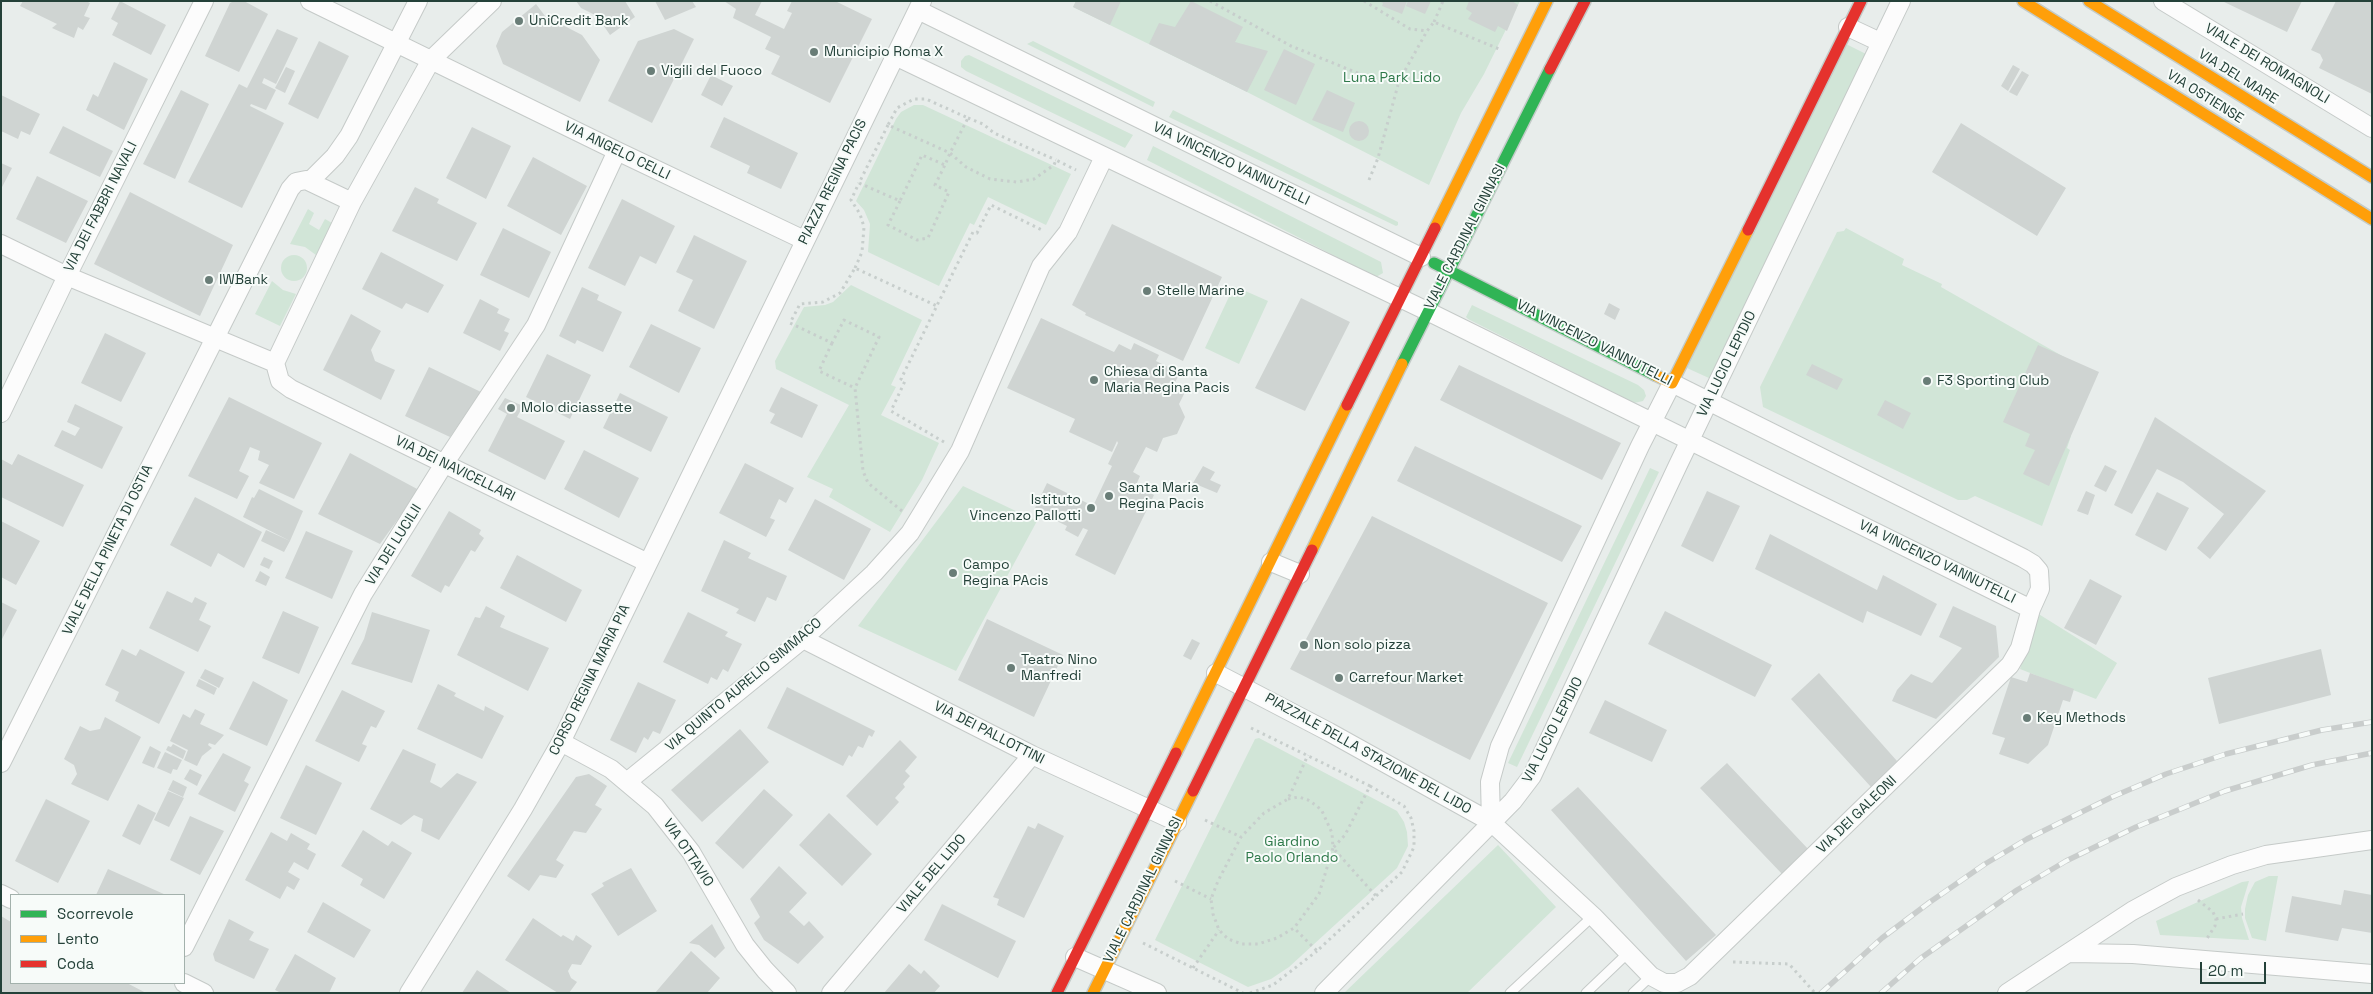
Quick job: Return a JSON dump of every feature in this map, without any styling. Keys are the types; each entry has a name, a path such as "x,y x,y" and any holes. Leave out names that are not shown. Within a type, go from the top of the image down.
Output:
{"street":[{"name":"VIA DEI FABBRI NAVALI","path":"1,413 204,1"},
{"name":"VIA ANGELO CELLI","path":"310,1 804,240"},
{"path":"352,202 310,181 335,156 345,142 418,1"},
{"path":"1,244 67,276 275,364 352,202 431,60 492,1"},
{"path":"1057,993 1147,807 1216,673 1547,1"},
{"name":"VIALE CARDINAL GINNASI","path":"1075,957 1104,970 1300,574 1427,311 1585,1"},
{"path":"1491,822 1490,782 1500,746 1651,422 1861,1"},
{"name":"VIA LUCIO LEPIDIO","path":"1491,822 1520,794 1542,759 1689,441 1901,1"},
{"name":"VIA OSTIENSE","path":"2023,1 2372,219"},
{"name":"VIA DEL MARE","path":"2088,1 2110,7 2372,177"},
{"name":"VIALE DEI ROMAGNOLI","path":"2163,1 2372,128"},
{"name":"VIA VINCENZO VANNUTELLI","path":"895,56 1400,300 1427,311 2031,609 2041,583 2039,571 2028,561 920,6"},
{"name":"PIAZZA REGINA PACIS","path":"749,354 920,6"},
{"path":"1848,27 1880,42"},
{"name":"VIA DEI LUCILII","path":"185,945 357,605 444,464 536,325 617,151"},
{"path":"962,447 1041,266 1068,232 1104,157"},
{"name":"VIALE DELLA PINETA DI OSTIA","path":"1,764 290,189 298,180 310,181"},
{"name":"CORSO REGINA MARIA PIA","path":"409,993 523,809 560,742 749,354"},
{"name":"VIA DEI NAVICELLARI","path":"275,364 280,381 290,389 648,563"},
{"name":"VIA QUINTO AURELIO SIMMACO","path":"628,781 803,639 885,562 918,520 962,447"},
{"path":"1321,460 1349,474"},
{"path":"1271,562 1300,574"},
{"name":"VIA DEI GALEONI","path":"1651,976 1660,982 1671,984 1682,982 1690,976 2010,665 2022,642 2031,609"},
{"name":"VIA DEI PALLOTTINI","path":"803,639 1032,755 1176,822"},
{"path":"1216,673 1245,686"},
{"name":"PIAZZALE DELLA STAZIONE DEL LIDO","path":"1245,686 1491,822 1593,916 1651,976"},
{"name":"VIA OTTAVIO","path":"560,742 602,763 628,781 655,806 680,837 746,945 787,993"},
{"name":"VIALE DEL LIDO","path":"831,993 1032,755"},
{"name":"PIAZZALE DELLA STAZIONE DEL LIDO","path":"1324,993 1491,822"},
{"path":"2007,993 2132,911 2176,887 2232,865 2266,855 2372,840"},
{"path":"2070,953 2190,959 2372,974"},
{"path":"1093,993 1104,970 1157,993"},
{"path":"185,984 204,993"}],"lane":[{"path":"1510,993 1593,916"},
{"path":"1586,993 1629,952"},
{"path":"1633,993 1651,976"}],"path":[{"path":"1210,1 1291,46 1370,78 1398,82 1434,22 1443,1"},
{"path":"1364,1 1410,29 1427,31"},
{"path":"1434,22 1498,48"},
{"path":"1369,180 1378,158 1398,85"},
{"path":"832,343 790,323 800,304 823,302 840,293 846,287 856,268 862,252 864,227 860,214 851,200 897,108 914,99 926,99 983,124 994,133 1079,171"},
{"path":"944,165 922,155 888,226 917,240 928,238 949,192 935,185 968,118"},
{"path":"888,124 950,153 966,167 1004,182 1034,179 1054,165 1056,160"},
{"path":"859,183 900,201"},
{"path":"962,447 890,411 905,380 901,379 973,232 977,233 990,205 1050,234"},
{"path":"856,268 937,306"},
{"path":"855,388 819,371 844,320 879,337 855,388 865,477 868,482 903,511 918,520"},
{"path":"1250,993 1273,985 1317,951 1402,872 1414,847 1414,831 1411,818 1404,806 1370,786 1252,727"},
{"path":"1288,799 1308,755"},
{"path":"1333,848 1345,835 1370,786"},
{"path":"1299,797 1308,800 1322,812 1332,833 1333,848 1319,894 1294,928 1277,938 1258,944 1242,944 1228,939 1219,930 1213,914 1212,899 1218,880 1241,837 1264,813 1288,799 1299,797"},
{"path":"1205,820 1241,837"},
{"path":"1333,848 1376,896"},
{"path":"1175,881 1212,899"},
{"path":"2176,887 2208,907 2216,918 2212,933 2190,959"},
{"path":"2216,918 2243,914"},
{"path":"1294,928 1317,951"},
{"path":"1193,968 1219,930"},
{"path":"1143,944 1243,993"},
{"path":"1754,962 1789,964 1815,993"}],"green space":[{"name":"Luna Park Lido","path":"1076,1 1520,1 1484,74 1461,113 1429,185 1247,92 1073,7"},
{"path":"1033,41 1155,102 1153,107 1027,44"},
{"path":"1846,44 1870,56 1711,379 1687,368"},
{"path":"969,55 1133,135 1125,148 966,71 961,67 961,61 965,56"},
{"path":"914,105 923,105 1071,174 1046,225 988,197 974,225 970,223 939,286 868,252 870,224 864,210 856,201 896,119 901,112"},
{"path":"1173,110 1398,222 1398,225 1396,226 1169,117"},
{"path":"1153,146 1381,262 1383,273 1376,277 1147,160"},
{"path":"308,209 314,213 309,224 319,230 325,219 332,223 316,255 305,247 290,244"},
{"name":"F3 Sporting Club","path":"1846,228 1904,259 1902,265 1942,284 1941,287 2094,374 2068,435 2071,436 2067,448 2070,450 2042,526 1975,496 1967,500 1958,500 1763,407 1760,387 1837,232 1844,231"},
{"path":"294,255 303,259 307,268 303,277 294,281 285,277 281,268 285,259"},
{"path":"272,281 283,290 296,294 280,326 255,314"},
{"path":"851,285 922,320 891,385 896,387 881,415 939,443 922,480 890,532 829,497 833,489 807,477 849,405 776,369 775,361 804,307 825,305 833,302"},
{"path":"1234,286 1268,301 1239,364 1205,348"},
{"path":"1472,305 1638,385 1644,390 1646,396 1643,401 1634,403 1468,319 1466,317"},
{"path":"1650,468 1659,472 1517,767 1508,763"},
{"name":"Campo Regina PAcis","path":"963,486 1037,521 956,671 858,626"},
{"path":"2037,613 2117,663 2096,699 2020,669"},
{"name":"Giardino Paolo Orlando","path":"1259,738 1397,811 1404,822 1408,846 1397,868 1289,967 1271,979 1248,987 1155,940 1255,739"},
{"path":"1498,845 1556,907 1467,993 1344,993"},
{"path":"2269,876 2278,876 2266,941 2252,938 2245,918 2245,909 2248,895 2255,882"},
{"path":"2249,881 2241,907 2242,918 2249,940 2160,935 2156,921 2242,882"}],"building":[{"path":"23,1 86,1 90,3 84,16 90,18 83,30 78,27 74,38 52,28 57,24 20,6"},
{"path":"120,1 166,25 151,55 112,35 118,23 111,19"},
{"path":"244,1 268,14 239,72 205,56 230,3"},
{"path":"576,1 625,1 635,17 610,35 597,16 581,8"},
{"path":"655,1 692,1 696,7 665,20"},
{"name":"Municipio Roma X","path":"724,1 762,1 755,15 784,29 792,13 787,11 792,1 835,1 872,19 830,103 771,74 780,56 765,49 771,37 733,18 736,9"},
{"path":"1076,1 1121,1 1110,25 1073,7"},
{"path":"1191,1 1243,27 1235,42 1268,51 1247,92 1149,44 1159,23 1175,27"},
{"path":"1379,1 1407,1 1402,14 1382,6 1383,3"},
{"path":"1408,1 1431,1 1425,14 1406,6"},
{"path":"1469,1 1512,1 1518,5 1507,31 1498,26 1495,32 1468,19 1472,13 1466,9"},
{"path":"2222,1 2302,1 2287,32"},
{"path":"2336,1 2372,1 2372,94 2319,68 2323,60 2320,54 2311,50"},
{"path":"536,4 545,16 582,35 600,60 580,102 503,64 496,46 502,32"},
{"path":"277,29 298,38 276,84 264,78 262,83 276,90 266,110 251,104 250,106 284,123 242,208 188,182 239,84 247,88"},
{"name":"Vigili del Fuoco","path":"674,29 694,39 652,123 608,101 638,41"},
{"path":"319,41 349,56 318,119 288,104"},
{"path":"1284,49 1315,64 1296,105 1264,90"},
{"path":"114,62 148,79 124,130 86,110 93,94 98,97"},
{"path":"2013,65 2020,69 2008,91 2001,86"},
{"path":"286,67 295,71 285,93 275,88"},
{"path":"2022,71 2029,75 2017,96 2009,92"},
{"path":"711,75 733,86 722,106 701,95"},
{"path":"181,90 209,104 175,179 143,164"},
{"path":"1327,90 1355,103 1343,132 1312,120"},
{"path":"1,95 40,114 30,135 21,131 18,139 1,131"},
{"path":"724,117 798,153 781,189 747,173 750,166 710,147"},
{"path":"1359,121 1366,124 1369,131 1366,138 1359,141 1352,138 1349,131 1352,124"},
{"path":"1961,123 2066,188 2037,236 1932,172"},
{"path":"63,126 113,151 100,177 49,153"},
{"path":"472,127 511,146 486,199 446,178"},
{"path":"533,157 587,186 561,235 507,206"},
{"path":"1,163 12,168 1,189"},
{"path":"37,176 88,201 66,243 16,219"},
{"path":"415,187 439,199 437,203 477,223 457,261 392,231"},
{"path":"130,192 233,245 200,316 94,264"},
{"path":"622,199 675,226 656,264 640,256 625,286 588,268"},
{"name":"Stelle Marine","path":"1112,224 1222,277 1183,361 1085,315 1086,313 1072,305"},
{"path":"503,228 551,252 529,298 480,275"},
{"path":"694,235 747,261 714,329 678,311 693,280 676,272"},
{"path":"381,252 444,285 428,313 406,303 402,309 362,289"},
{"path":"582,287 599,295 597,300 622,312 603,352 577,340 575,344 559,336"},
{"path":"1301,298 1350,322 1305,411 1255,388"},
{"path":"480,299 499,309 497,313 510,319 504,331 509,333 500,351 463,333"},
{"path":"1609,303 1620,309 1615,320 1604,314"},
{"path":"351,314 381,331 371,350 375,361 395,370 381,400 323,370"},
{"name":"Chiesa di Santa Maria Regina Pacis","path":"1041,318 1114,352 1119,344 1131,350 1134,343 1159,355 1156,361 1180,373 1173,386 1185,392 1179,404 1185,417 1177,434 1163,438 1157,452 1146,447 1133,472 1140,476 1136,485 1154,495 1115,575 1075,555 1088,530 1083,528 1078,537 1065,530 1067,526 1034,510 1047,483 1093,506 1112,466 1108,464 1118,443 1117,441 1112,452 1069,432 1075,419 1007,388"},
{"path":"651,324 701,348 679,393 629,367"},
{"path":"105,333 146,353 121,402 81,383"},
{"path":"2038,345 2099,372 2049,486 2023,474 2035,450 2025,446 2030,434 2003,422"},
{"path":"547,354 591,375 570,419 526,397"},
{"path":"1812,364 1843,379 1837,390 1806,375"},
{"path":"1459,365 1621,443 1602,480 1440,400"},
{"path":"429,367 481,392 450,437 405,416"},
{"path":"781,387 818,405 802,438 770,423 775,414 769,411"},
{"path":"620,393 668,417 651,452 603,428"},
{"path":"229,397 322,443 294,499 259,483 269,465 258,460 260,451 250,447 239,471 249,476 237,499 188,476"},
{"path":"505,398 523,406 517,417 565,441 545,480 488,451 507,414 498,409"},
{"path":"1885,400 1911,413 1903,429 1877,415"},
{"path":"75,404 123,427 102,469 54,446 62,430 75,436 80,428 67,422"},
{"path":"2155,417 2266,491 2210,559 2197,548 2224,514 2183,482 2157,469 2132,514 2114,505"},
{"path":"1415,446 1582,526 1562,562 1397,481"},
{"path":"584,450 639,478 619,518 564,489"},
{"path":"350,453 419,490 380,544 318,514"},
{"path":"18,454 84,485 63,527 1,497 1,459 12,465"},
{"path":"745,463 794,488 786,503 779,499 770,518 775,520 766,537 719,513"},
{"path":"2105,465 2117,471 2106,492 2094,486"},
{"path":"1203,466 1215,472 1210,480 1221,485 1217,493 1193,483"},
{"path":"259,489 303,511 290,541 243,517 252,497 254,498"},
{"path":"1707,491 1740,506 1713,562 1681,546"},
{"path":"2086,491 2095,495 2088,515 2077,511"},
{"path":"2157,492 2189,508 2166,551 2135,535"},
{"path":"195,497 262,532 244,568 218,553 211,567 170,545"},
{"path":"815,499 871,529 844,580 788,550"},
{"path":"449,511 481,530 479,534 484,538 475,552 471,550 449,587 445,585 441,593 411,576"},
{"path":"1372,516 1548,603 1470,760 1290,669"},
{"path":"1,521 40,541 16,585 1,577"},
{"path":"266,530 290,541 284,552 261,541"},
{"path":"306,531 353,551 332,599 285,578"},
{"path":"1770,534 1877,590 1883,575 1937,604 1921,636 1867,611 1863,623 1755,569"},
{"path":"724,540 751,553 748,558 787,576 776,601 767,597 755,622 736,613 739,609 701,591"},
{"path":"517,555 582,590 566,622 500,588"},
{"path":"264,557 273,561 269,569 260,565"},
{"path":"260,571 270,577 266,586 255,581"},
{"path":"2090,579 2122,596 2096,645 2064,628"},
{"path":"167,591 192,603 195,597 207,603 199,620 211,626 198,652 149,628"},
{"path":"1,602 17,610 1,641"},
{"path":"486,606 505,616 500,627 549,648 528,691 457,655 475,617 480,618"},
{"path":"1953,606 1996,626 1999,657 1936,719 1892,701 1897,690 1911,674 1932,683 1962,648 1939,637"},
{"path":"283,611 319,627 299,674 262,658"},
{"path":"1665,611 1772,665 1755,697 1648,644"},
{"path":"372,612 430,630 412,683 351,664 364,639"},
{"path":"688,612 728,632 725,636 742,644 728,672 723,669 717,680 711,677 708,684 663,662"},
{"name":"Teatro Nino Manfredi","path":"987,619 1063,655 1034,717 958,680"},
{"path":"1192,639 1200,643 1191,660 1183,656"},
{"path":"122,649 136,656 140,649 185,672 159,724 115,701 119,692 105,685"},
{"path":"2321,649 2331,695 2219,724 2208,678"},
{"path":"205,669 224,678 219,688 200,678"},
{"path":"1819,673 1897,761 1871,787 1791,699"},
{"name":"Key Methods","path":"2030,673 2074,689 2070,702 2063,700 2048,745 2028,764 1999,754 2005,738 1992,734 2011,677 2027,682"},
{"path":"199,679 217,688 214,695 196,686"},
{"path":"253,681 288,700 267,746 229,729"},
{"path":"638,682 676,700 660,734 653,731 648,740 644,737 636,753 610,740"},
{"path":"438,684 456,693 454,696 484,711 485,706 504,716 482,759 417,729"},
{"path":"787,687 875,731 872,737 869,735 863,748 858,746 852,757 849,755 843,766 767,728"},
{"path":"342,690 385,711 376,728 371,726 362,744 367,746 359,762 315,741"},
{"path":"1605,700 1667,730 1652,762 1589,733"},
{"path":"195,709 205,714 200,724 224,735 215,745 209,743 208,745 212,748 202,756 197,766 184,760 188,750 170,741 183,714 190,718"},
{"path":"105,717 141,737 108,801 71,784 77,774 74,765 64,759 80,726 90,731 100,729"},
{"path":"740,729 769,762 702,822 671,790"},
{"path":"900,740 917,757 905,771 910,776 903,784 905,787 895,798 899,802 877,826 846,796"},
{"path":"173,744 186,751 183,759 166,750 168,746 171,747"},
{"path":"150,746 161,752 154,768 142,763"},
{"path":"403,749 436,764 430,782 441,788 457,773 477,782 439,840 421,831 423,819 414,815 401,825 370,809"},
{"path":"165,752 182,760 177,770 173,769 171,774 157,768"},
{"path":"223,753 251,767 244,781 249,784 235,812 198,794"},
{"path":"1727,763 1809,850 1783,875 1700,788"},
{"path":"306,765 342,783 316,835 280,818"},
{"path":"190,769 202,775 197,786 184,779"},
{"path":"589,774 607,786 595,805 602,809 586,833 574,831 556,860 564,865 556,878 540,875 529,891 507,876 576,777"},
{"path":"173,780 187,787 183,797 168,790"},
{"path":"1578,787 1716,935 1686,961 1551,810"},
{"path":"764,789 793,815 743,869 715,843"},
{"path":"168,791 184,798 169,827 154,820"},
{"path":"46,799 90,821 58,883 15,861"},
{"path":"138,804 156,813 140,845 122,836"},
{"path":"829,813 872,854 842,886 799,845"},
{"path":"190,816 224,831 200,875 170,860"},
{"path":"1038,823 1064,836 1024,918 997,905 999,899 993,897 1028,826 1035,829"},
{"path":"363,830 388,846 392,841 412,853 384,899 360,885 363,879 341,866"},
{"path":"271,832 287,841 291,833 310,844 307,849 316,854 308,870 294,862 288,872 300,879 294,890 287,886 280,899 245,880"},
{"path":"779,866 807,893 789,912 804,926 809,921 824,937 798,964 764,940 754,923 760,917 750,899"},
{"path":"631,868 657,911 618,936 591,894 604,886 602,883"},
{"path":"108,869 164,894 96,894"},
{"path":"2344,890 2372,895 2372,933 2342,928 2338,941 2285,932 2292,896 2341,905"},
{"path":"323,902 371,930 354,958 307,932"},
{"path":"942,904 1016,941 998,978 924,940"},
{"path":"1,916 10,921 10,984 129,984 146,993 1,993"},
{"path":"533,918 561,937 563,935 573,941 576,935 592,946 581,965 572,964 568,971 571,978 577,982 569,993 558,993 505,960"},
{"path":"229,919 254,932 249,940 269,949 254,979 215,961 213,954"},
{"path":"712,924 725,948 715,958 699,945 689,943"},
{"path":"691,951 720,978 707,993 655,993"},
{"path":"295,954 336,978 329,993 281,993 275,990"},
{"path":"909,964 921,974 924,970 940,986 934,993 884,993"},
{"path":"477,970 511,993 462,993"}],"railway":[{"path":"1821,993 1882,938 1985,864 2027,839 2112,797 2166,774 2226,754 2322,730 2372,722"},
{"path":"1881,993 1921,958 2017,890 2066,861 2136,827 2225,791 2312,765 2372,753"}],"traffic: fast":[{"path":"1402,364 1550,69"},
{"path":"1434,263 1655,375"}],"traffic: slow":[{"path":"1435,228 1547,1"},
{"path":"2023,1 2372,219"},
{"path":"2089,1 2372,177"},
{"path":"1655,375 1672,383 1748,230"},
{"path":"1312,550 1402,364"},
{"path":"1176,753 1347,405"},
{"path":"1093,993 1193,791"}],"traffic: jam":[{"path":"1550,69 1585,1"},
{"path":"1748,230 1861,1"},
{"path":"1347,405 1435,228"},
{"path":"1193,791 1312,550"},
{"path":"1057,993 1176,753"}],"place":[{"name":"UniCredit Bank","path":"519,21"},
{"name":"Municipio Roma X","path":"814,52"},
{"name":"Vigili del Fuoco","path":"651,71"},
{"name":"IWBank","path":"209,280"},
{"name":"Stelle Marine","path":"1147,291"},
{"name":"Chiesa di Santa Maria Regina Pacis","path":"1094,380"},
{"name":"F3 Sporting Club","path":"1927,381"},
{"name":"Molo diciassette","path":"511,408"},
{"name":"Santa Maria Regina Pacis","path":"1109,496"},
{"name":"Istituto Vincenzo Pallotti","path":"1091,508"},
{"name":"Campo Regina PAcis","path":"953,573"},
{"name":"Non solo pizza","path":"1304,645"},
{"name":"Teatro Nino Manfredi","path":"1011,668"},
{"name":"Carrefour Market","path":"1339,678"},
{"name":"Key Methods","path":"2027,718"}]}
